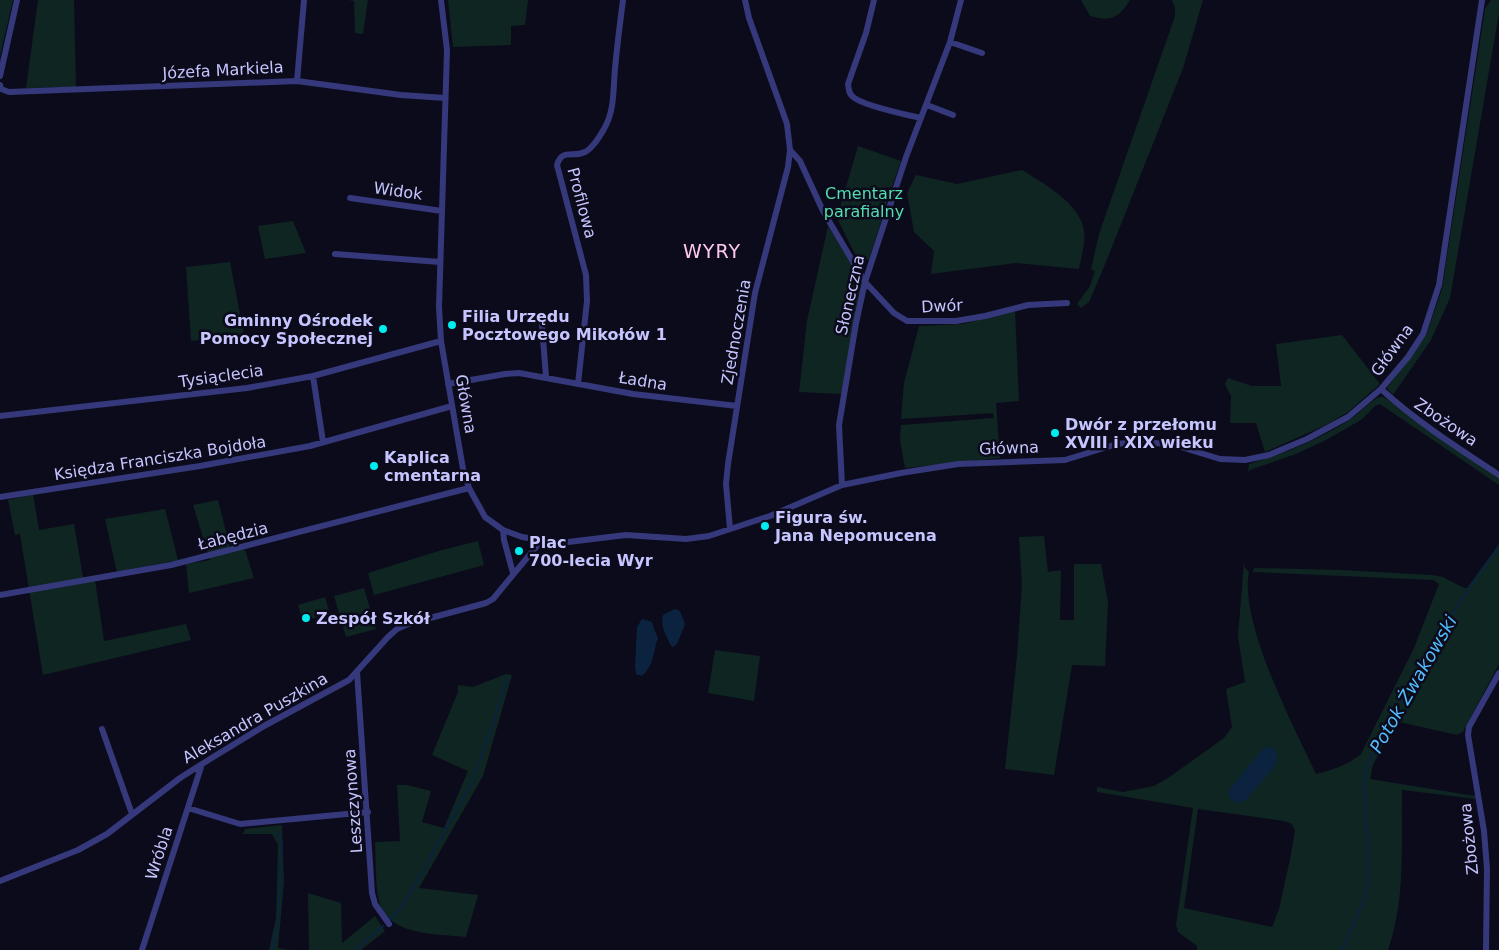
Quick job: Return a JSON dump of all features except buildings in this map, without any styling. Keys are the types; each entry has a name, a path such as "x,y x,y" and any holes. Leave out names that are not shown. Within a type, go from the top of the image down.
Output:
{"street":[{"path":"0,76 17,0"},
{"path":"297,81 304,0"},
{"name":"Główna","path":"441,0 447,50 439,306 441,341 464,469 469,488 485,517 503,530 541,541 568,542 626,535 696,539 770,516 842,485 883,476 958,464 1065,460 1117,444 1136,442 1170,444 1230,460 1255,459 1292,446 1348,417 1381,389 1408,358 1423,334 1439,285 1482,0"},
{"name":"Profilowa","path":"578,384 587,301 586,275 557,165 563,155 584,152 592,146 608,120 615,89 615,72 623,0"},
{"name":"Zjednoczenia","path":"730,528 726,484 737,406 755,293 788,167 790,150 787,124 749,18 745,0"},
{"path":"874,0 866,33 848,84 849,92 853,98 886,110 921,118"},
{"name":"Słoneczna","path":"842,485 839,425 856,323 865,282 903,165 950,42 961,0"},
{"path":"950,42 982,53"},
{"name":"Józefa Markiela","path":"0,87 8,92 297,81 445,98"},
{"path":"927,105 953,115"},
{"name":"Dwór","path":"790,150 800,160 823,211 865,282 894,313 907,321 956,321 985,316 1028,304 1067,303"},
{"name":"Widok","path":"350,198 442,211"},
{"path":"334,254 440,262"},
{"path":"542,325 546,377"},
{"name":"Tysiąclecia","path":"0,416 238,389 313,376 441,341"},
{"name":"Ładna","path":"448,384 519,373 633,394 737,406"},
{"path":"313,376 322,442"},
{"name":"Zbożowa","path":"1381,389 1401,408 1499,475"},
{"name":"Księdza Franciszka Bojdoła","path":"0,497 272,454 310,446 452,406"},
{"name":"Łabędzia","path":"0,595 171,565 469,488"},
{"path":"503,530 513,573"},
{"name":"Aleksandra Puszkina","path":"0,881 78,850 107,834 180,778 202,764 264,726 349,680 388,637 397,630 408,624 486,603 499,592 541,541"},
{"name":"Leszczynowa","path":"357,672 372,893 375,904 389,924"},
{"name":"Zbożowa","path":"1486,950 1487,870 1484,831 1468,735 1469,727 1499,673"},
{"path":"102,729 132,814"},
{"name":"Wróbla","path":"142,950 202,764"},
{"path":"188,808 240,824 368,812"}],"green space":[{"path":"0,0 13,0 0,56"},
{"path":"38,0 74,0 76,87 26,88"},
{"path":"348,0 368,0 363,34 355,33 354,1"},
{"path":"448,0 528,0 525,25 511,26 511,45 453,47"},
{"path":"1081,0 1130,0 1118,15 1104,19 1090,16"},
{"path":"1172,0 1203,0 1183,68 1104,267 1089,302 1081,308 1077,304 1090,286 1095,271 1091,270 1099,234 1175,16"},
{"path":"1491,0 1499,0 1499,13 1450,298 1431,340 1393,395 1387,388 1426,335 1442,289 1485,9"},
{"name":"Cmentarz parafialny","path":"858,146 901,161 892,187 886,187 885,193 888,200 869,260 856,256 837,218"},
{"path":"1022,170 1060,195 1076,212 1084,231 1079,269 1016,263 931,274 934,251 914,232 907,193 916,175 957,184"},
{"path":"293,221 306,253 265,259 258,226"},
{"path":"828,226 863,283 842,394 799,392 807,321"},
{"path":"230,262 244,335 191,341 186,267"},
{"path":"1015,311 1019,401 996,403 1000,458 905,468 900,440 901,425 994,418 993,413 901,419 904,383 919,326 963,324"},
{"path":"1342,335 1380,384 1348,412 1326,425 1265,452 1256,423 1230,423 1231,396 1225,384 1228,378 1252,386 1281,386 1276,344"},
{"path":"1379,397 1384,397 1499,477 1499,485 1380,404 1375,406 1361,420 1326,440 1296,454 1248,472 1249,464 1288,451 1324,434 1348,421"},
{"path":"33,494 39,530 74,524 83,577 95,580 104,641 186,624 191,640 43,675 20,534 15,535 8,500"},
{"path":"218,500 230,548 245,550 254,578 189,593 186,564 210,560 193,505"},
{"path":"165,509 178,560 117,572 105,519"},
{"path":"1044,536 1048,572 1061,570 1060,620 1074,620 1074,564 1101,564 1108,602 1105,666 1072,665 1054,775 1005,769 1017,656 1022,585 1019,537"},
{"path":"478,541 484,565 374,595 368,573"},
{"path":"1499,544 1499,664 1463,732 1457,735 1395,721 1373,765 1370,779 1475,796 1476,799 1402,790 1400,891 1394,931 1388,950 1197,950 1197,946 1178,932 1176,925 1193,808 1097,792 1097,787 1123,792 1154,786 1224,738 1232,727 1226,689 1245,682 1238,636 1244,563 1245,568 1249,572 1248,593 1252,618 1260,645 1282,703 1316,774 1340,767 1361,754 1414,648 1439,584 1433,580 1253,572 1254,568 1432,575 1443,577 1467,588","holes":["1198,809 1284,821 1292,824 1295,831 1279,909 1272,927 1184,908"]},
{"path":"364,588 376,629 346,637 334,596"},
{"path":"325,597 330,614 303,621 298,605"},
{"path":"715,650 760,656 754,701 708,693"},
{"path":"506,674 512,675 483,776 419,888 478,895 466,937 428,934 403,927 392,921 384,912 379,901 376,872 375,842 400,841 397,785 407,785 431,791 422,822 444,828 468,771 432,755 458,692 458,685 473,687"},
{"path":"282,825 284,882 278,948 290,950 269,950 276,918 278,845 272,834 243,834 245,829"},
{"path":"308,893 341,903 342,943 375,916 385,931 361,950 309,950"}],"water":[{"path":"675,609 680,611 685,624 677,644 673,647 664,631 662,619 663,615"},
{"path":"642,619 652,622 658,638 649,668 642,676 636,674 635,667 637,627"},
{"path":"1271,747 1277,752 1277,762 1273,768 1246,800 1239,803 1230,799 1228,791 1263,749"}],"waterway":[{"name":"Potok Żwakowski","path":"1342,950 1364,900 1368,881 1365,769 1397,706 1462,599 1499,546"},
{"path":"389,920 399,911 411,892 473,780 507,677"},
{"path":"272,950 278,920 282,842 277,832"},
{"path":"355,950 383,926"}],"place":[{"name":"Filia Urzędu Pocztowego Mikołów 1","path":"452,325"},
{"name":"Gminny Ośrodek Pomocy Społecznej","path":"383,329"},
{"name":"Dwór z przełomu XVIII i XIX wieku","path":"1055,433"},
{"name":"Kaplica cmentarna","path":"374,466"},
{"name":"Figura św. Jana Nepomucena","path":"765,526"},
{"name":"Plac 700-lecia Wyr","path":"519,551"},
{"name":"Zespół Szkół","path":"306,618"}],"district":[{"name":"WYRY","path":"712,251"}]}
